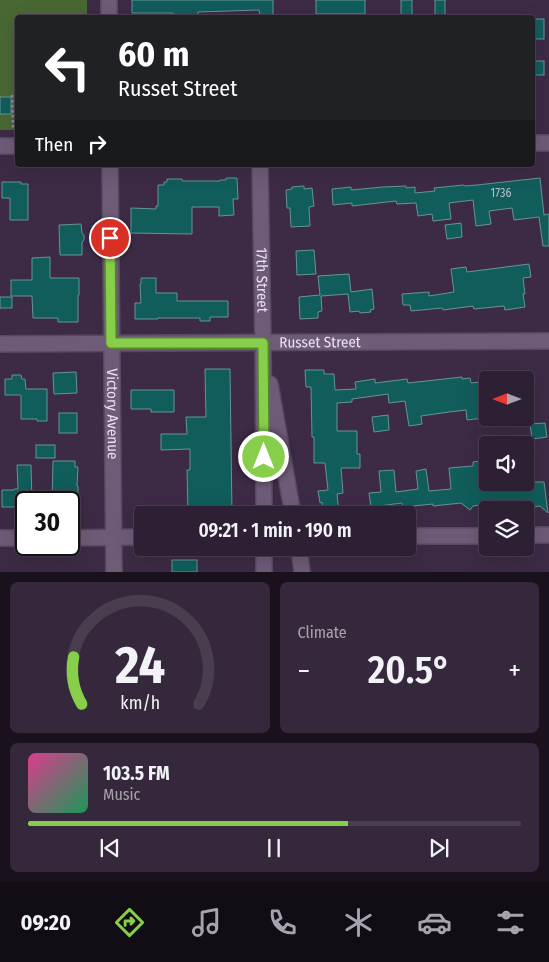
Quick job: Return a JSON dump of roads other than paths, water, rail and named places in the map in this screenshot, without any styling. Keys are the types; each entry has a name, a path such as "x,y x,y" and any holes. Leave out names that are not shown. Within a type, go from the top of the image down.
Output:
{"street":[{"path":"108,0 109,15"},
{"path":"535,144 549,143"},
{"path":"0,146 15,146"},
{"name":"Victory Avenue","path":"110,167 114,572"},
{"name":"17th Street","path":"260,167 264,506"},
{"name":"Russet Street","path":"0,344 549,341"},
{"path":"263,343 291,506"},
{"path":"534,535 549,535"},
{"path":"416,536 479,536"},
{"path":"80,538 134,537"},
{"path":"0,538 15,538"},
{"path":"264,556 264,572"},
{"path":"299,556 302,572"}]}
